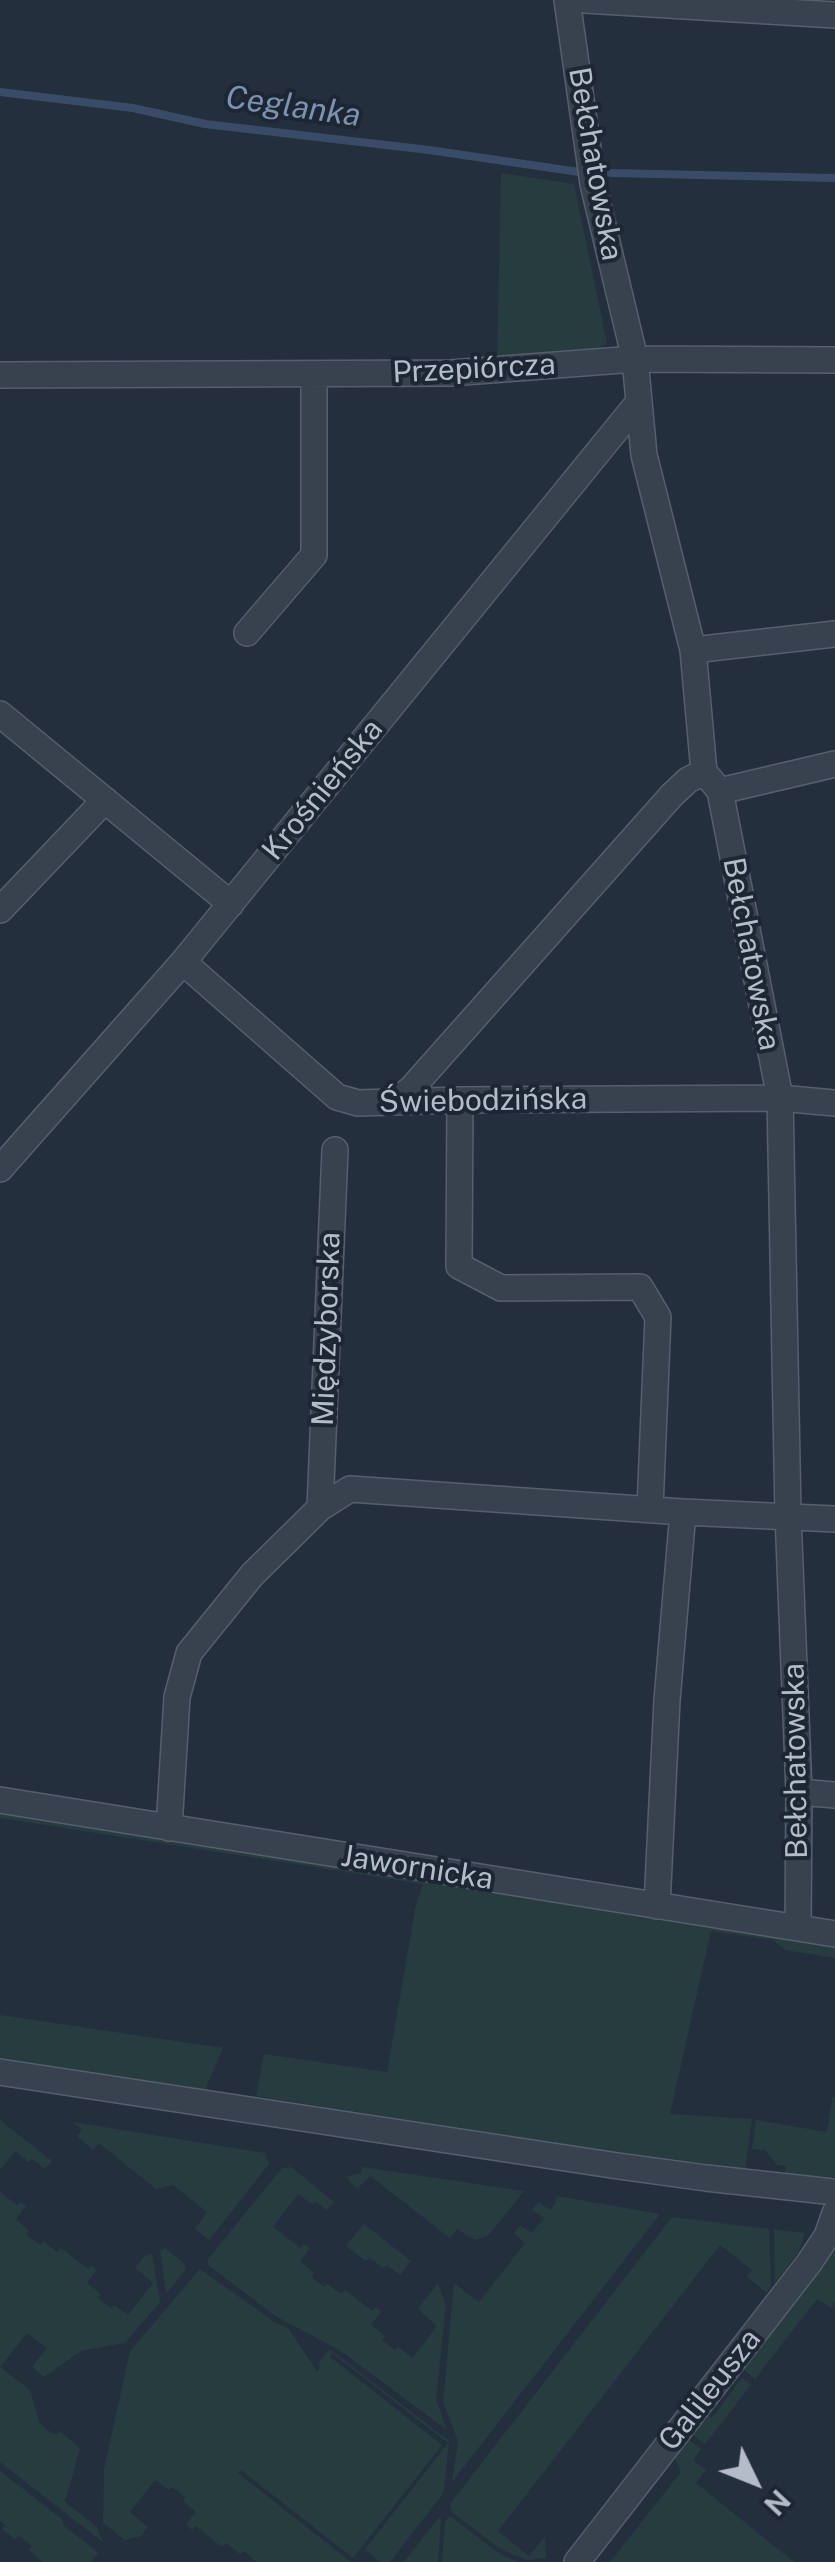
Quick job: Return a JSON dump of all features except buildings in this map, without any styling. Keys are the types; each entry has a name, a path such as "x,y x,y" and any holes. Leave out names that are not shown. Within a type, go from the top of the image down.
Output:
{"street":[{"name":"Bełchatowska","path":"567,0 594,184 635,358 644,455 694,650 712,782 780,1098 788,1515 799,1792 798,1928"},
{"path":"585,0 835,15"},
{"name":"Przepiórcza","path":"0,375 451,373 635,358 835,360"},
{"path":"246,633 314,555 314,374"},
{"name":"Krośnieńska","path":"0,1169 183,962 638,404"},
{"path":"694,650 835,634"},
{"path":"0,714 231,904"},
{"path":"394,1102 411,1089 688,780 712,782 835,764"},
{"path":"0,910 105,800"},
{"name":"Świebodzińska","path":"183,962 338,1097 358,1103 780,1098 835,1103"},
{"path":"460,1100 459,1266 500,1288 640,1287 658,1317 650,1508"},
{"name":"Międzyborska","path":"320,1508 335,1150"},
{"path":"169,1828 178,1697 189,1653 252,1575 320,1508 350,1489 835,1519"},
{"path":"656,1906 667,1700 683,1512"},
{"path":"799,1792 835,1794"},
{"name":"Jawornicka","path":"0,1800 835,1934"},
{"path":"0,2072 618,2166 835,2192"},
{"name":"Galileusza","path":"577,2562 809,2263 827,2236 835,2213"}],"green space":[{"path":"501,173 574,184 607,343 589,356 497,359"},
{"path":"0,1811 835,1946 835,1958 785,1950 773,1940 711,1931 670,2114 752,2119 745,2170 256,2096 264,2054 387,2072 416,1904 423,1884 0,1818"},
{"path":"0,2015 223,2048 205,2090 0,2058"},
{"path":"833,2096 835,2177 785,2174 786,2166 777,2165 765,2150 752,2149 756,2120 827,2132"},
{"path":"0,2120 52,2161 45,2169 15,2151 0,2170"},
{"path":"73,2122 265,2153 269,2164 209,2240 195,2229 207,2212 173,2185 156,2189 99,2143 93,2150 77,2136 82,2130"},
{"path":"291,2167 334,2202 327,2210 298,2194 273,2227 301,2248 304,2244 310,2248 300,2262 324,2287 328,2284 341,2294 345,2290 372,2311 376,2307 381,2312 371,2325 395,2350 398,2347 413,2358 437,2326 418,2309 438,2283 446,2305 436,2400 447,2430 341,2351 277,2317 208,2265 208,2259 282,2168"},
{"path":"362,2167 524,2191 488,2236 475,2240 457,2229 450,2238 370,2176 357,2189 346,2177 361,2173"},
{"path":"0,2192 17,2205 21,2202 26,2206 16,2219 29,2231 27,2235 57,2252 61,2248 88,2269 91,2265 97,2270 87,2283 101,2294 98,2298 128,2315 153,2283 135,2268 152,2253 160,2302 125,2343 81,2351 44,2377 32,2367 47,2348 27,2333 0,2367"},
{"path":"557,2196 660,2214 452,2482 458,2441 443,2402 454,2283 479,2302 525,2243 514,2233 520,2225 532,2233 544,2218 532,2210 538,2202 550,2210"},
{"path":"672,2217 769,2229 771,2287 767,2293 747,2277 752,2270 720,2245 498,2531 529,2556 545,2537 546,2558 527,2560 500,2549 452,2512 450,2504"},
{"path":"364,2224 411,2261 400,2275 369,2257 366,2261 346,2246"},
{"path":"774,2229 805,2233 799,2251 775,2283"},
{"path":"835,2240 835,2303 831,2308 817,2299 755,2379 738,2365"},
{"path":"165,2248 186,2269 166,2294 160,2250"},
{"path":"200,2269 288,2328 317,2371 318,2364 332,2351 449,2441 444,2492 390,2562 380,2562 365,2549 448,2443 332,2353 330,2357 442,2445 353,2558 241,2470 238,2473 351,2562 256,2562 226,2543 222,2547 196,2526 192,2530 186,2525 196,2512 183,2501 185,2497 155,2480 130,2512 148,2527 141,2536 125,2540 103,2523 104,2469 130,2351"},
{"path":"0,2367 30,2390 40,2424 53,2434 61,2432 80,2448 65,2502 96,2526 104,2543 0,2462"},
{"path":"742,2378 751,2385 705,2444 687,2430 702,2411 712,2418"},
{"path":"684,2436 701,2449 693,2460 706,2470 696,2483 794,2562 610,2562 681,2472 671,2451"},
{"path":"0,2471 98,2552 91,2562 42,2562 29,2550 32,2546 2,2529 5,2525 0,2521"},
{"path":"450,2516 497,2552 517,2562 442,2562 445,2522"},
{"path":"439,2517 438,2562 404,2562"}],"waterway":[{"name":"Ceglanka","path":"0,92 133,108 205,124 579,172"},
{"name":"Ceglanka","path":"611,173 835,178"}]}
